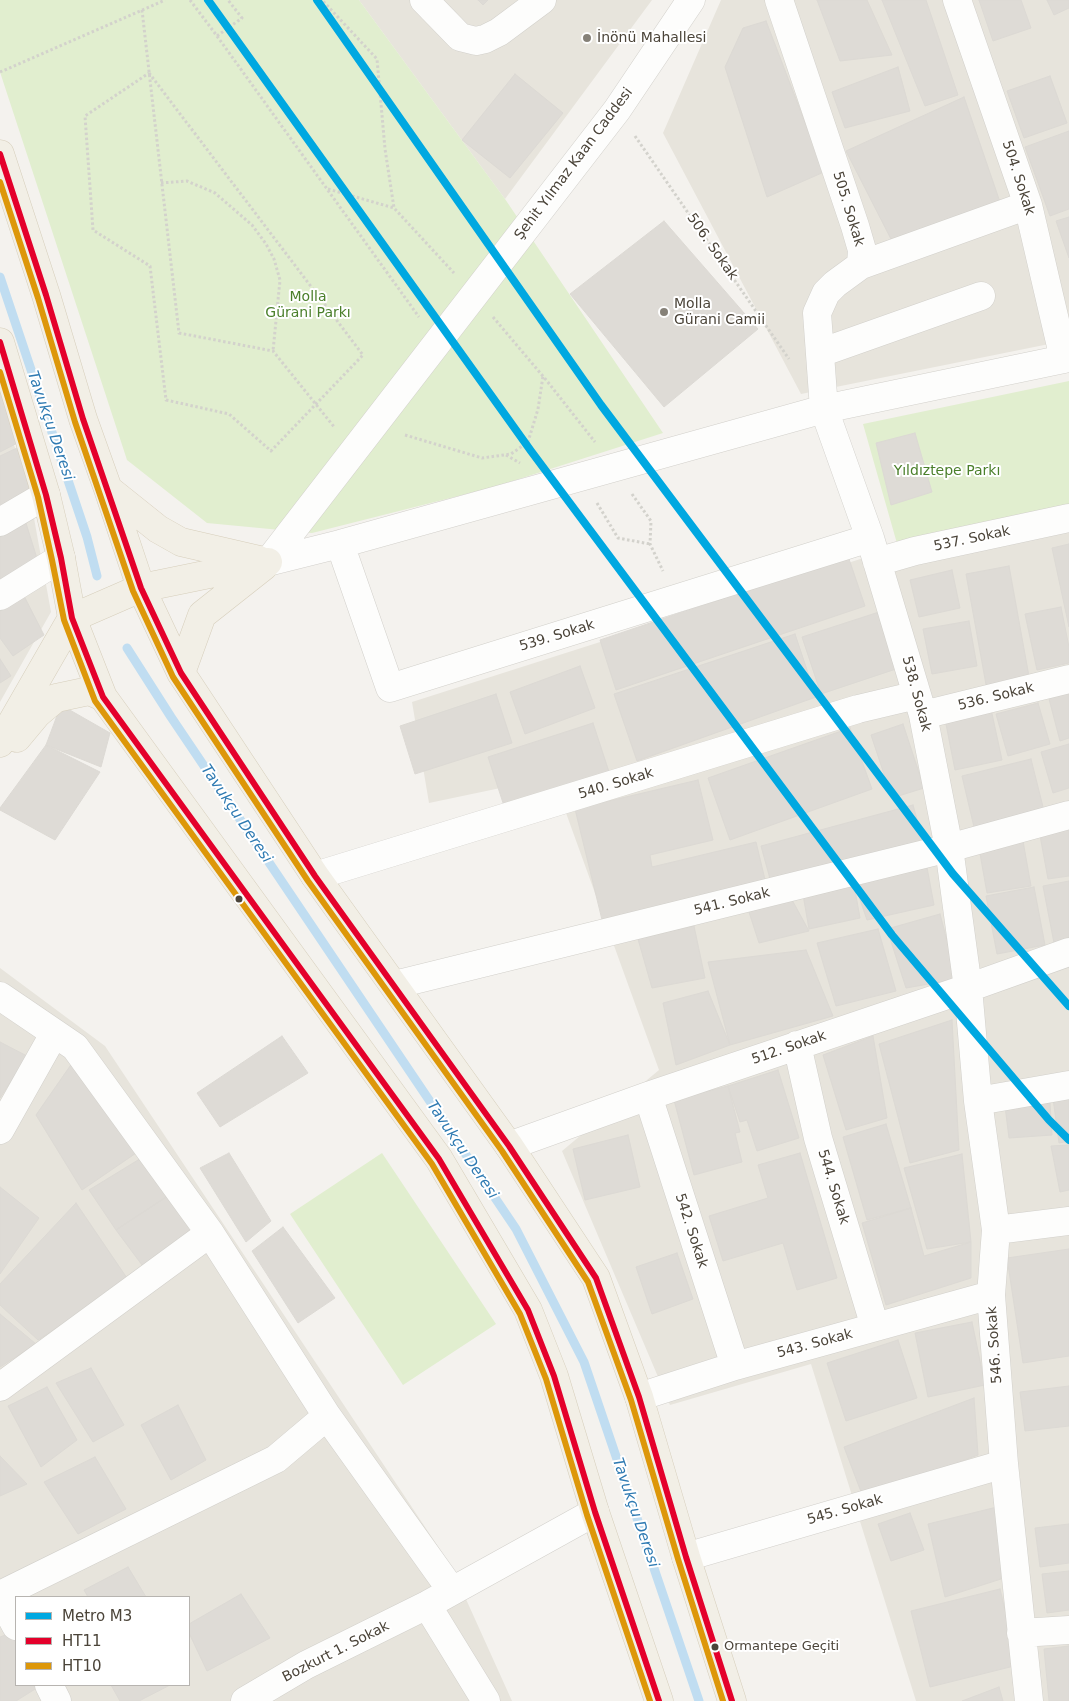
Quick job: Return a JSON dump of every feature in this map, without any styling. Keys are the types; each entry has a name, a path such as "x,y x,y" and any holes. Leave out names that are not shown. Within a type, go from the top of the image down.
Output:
{"main road":[{"path":"0,154 46,295 83,420 141,588 181,673 315,876 508,1146 596,1278 639,1397 686,1557 732,1701"},
{"path":"1,351 46,496 72,618 103,697 444,1167 528,1310 554,1376 595,1512 659,1701"},
{"path":"108,489 158,529 181,542 268,562"},
{"path":"0,743 72,618 141,588 268,562"},
{"path":"181,673 202,615 268,562"},
{"path":"0,759 37,714 56,698 89,692 103,697"}],"street":[{"path":"424,0 460,37 476,41 486,39 499,32 542,0"},
{"name":"Şehit Yılmaz Kaan Caddesi","path":"268,562 617,110 691,0"},
{"name":"505. Sokak","path":"779,0 856,226 862,250 861,265 826,293 817,313 824,409"},
{"name":"504. Sokak","path":"957,0 1028,205 1067,359"},
{"path":"861,265 1028,205"},
{"path":"820,353 981,296"},
{"path":"268,562 340,544 824,409 1067,359"},
{"name":"538. Sokak","path":"824,409 873,550 920,705 949,848 968,988"},
{"path":"0,522 46,496"},
{"name":"537. Sokak","path":"873,550 915,551 1069,518"},
{"name":"539. Sokak","path":"340,544 390,688 873,550"},
{"path":"0,596 60,558"},
{"name":"536. Sokak","path":"920,705 1069,678"},
{"name":"540. Sokak","path":"315,876 858,709 920,705"},
{"name":"541. Sokak","path":"394,985 949,848 1069,815"},
{"name":"512. Sokak","path":"508,1146 1069,952"},
{"name":"546. Sokak","path":"968,988 978,1101 996,1230 991,1295 1004,1464 1029,1701"},
{"path":"0,996 75,1047 210,1233 327,1416 452,1591"},
{"path":"0,1130 54,1034"},
{"name":"544. Sokak","path":"797,1045 818,1138 875,1327"},
{"path":"978,1101 1069,1086"},
{"name":"542. Sokak","path":"648,1096 735,1366"},
{"path":"996,1230 1069,1221"},
{"path":"0,1387 210,1233"},
{"name":"543. Sokak","path":"639,1397 735,1366 991,1295"},
{"path":"15,1624 0,1596 276,1459 327,1416"},
{"name":"545. Sokak","path":"686,1557 1004,1464"},
{"name":"Bozkurt 1. Sokak","path":"245,1701 285,1691 306,1665 427,1605 595,1512"},
{"path":"427,1605 486,1701"},
{"path":"1021,1633 1069,1630"},
{"path":"49,1686 57,1701"}],"path":[{"path":"0,72 165,0"},
{"path":"190,0 218,36 438,342"},
{"path":"218,36 242,18 228,0"},
{"path":"142,10 179,333 273,351 354,451"},
{"path":"149,72 364,355 271,452 229,414 166,400 150,266 93,230 84,116 149,72"},
{"name":"506. Sokak","path":"617,110 790,360"},
{"path":"161,183 187,181 215,193 252,225 266,244 274,259 280,280 273,351"},
{"path":"327,189 394,208"},
{"path":"374,425 482,458 511,454 528,442 538,409 543,376"}],"shaded area":[{"path":"359,0 652,0 505,199"},
{"path":"721,0 1069,0 1069,340 801,394 663,133"},
{"path":"0,405 28,485 51,612 0,702"},
{"path":"1069,511 1069,1701 916,1701 811,1364 670,1405 562,1151 659,1070 553,777 429,803 412,702 898,547"},
{"path":"0,968 105,1046 451,1566 512,1701 0,1701"}],"green space":[{"name":"Molla Gürani Parkı","path":"0,0 359,0 505,199 663,433 494,487 312,533 207,523 127,460 0,72"},
{"name":"Yıldıztepe Parkı","path":"1069,381 1069,511 898,547 863,424"},
{"path":"382,1153 496,1324 403,1385 290,1214"}],"building":[{"path":"478,0 488,0 483,5"},
{"path":"817,0 867,0 892,55 840,61"},
{"path":"882,0 926,0 958,95 925,106"},
{"path":"979,0 1021,0 1031,28 993,41"},
{"path":"1047,0 1069,0 1069,8 1054,15"},
{"path":"766,21 824,172 767,197 725,67 743,28"},
{"path":"898,67 910,111 845,128 832,92"},
{"path":"515,74 563,113 510,178 462,140"},
{"path":"1050,76 1067,123 1024,138 1007,91"},
{"path":"964,97 1001,205 892,241 846,151"},
{"path":"1069,131 1069,209 1050,216 1025,147"},
{"path":"1069,217 1069,258 1056,221"},
{"name":"Molla Gürani Camii","path":"664,221 758,329 664,407 570,294"},
{"path":"0,386 27,438 0,452"},
{"path":"915,433 932,492 891,505 876,443"},
{"path":"17,448 39,489 0,510 0,456"},
{"path":"25,520 40,568 0,590 0,537"},
{"path":"1069,544 1069,627 1052,548"},
{"path":"848,556 865,606 616,690 600,640"},
{"path":"1009,566 1030,682 987,690 966,574"},
{"path":"952,570 960,608 919,617 910,580"},
{"path":"24,596 44,635 13,656 0,638 0,611"},
{"path":"1061,607 1069,647 1069,663 1037,670 1025,614"},
{"path":"879,612 899,668 821,694 802,637"},
{"path":"969,621 977,666 932,674 923,629"},
{"path":"795,634 816,697 637,761 614,694"},
{"path":"0,659 11,676 0,683"},
{"path":"580,666 595,708 525,734 510,692"},
{"path":"1069,690 1069,738 1060,741 1048,695"},
{"path":"496,694 512,743 415,774 400,726"},
{"path":"1038,703 1050,744 1008,756 996,714"},
{"path":"61,705 110,733 101,767 46,745"},
{"path":"991,709 1002,760 955,770 945,719"},
{"path":"593,723 611,778 506,812 488,757"},
{"path":"903,724 924,788 892,798 871,735"},
{"path":"850,728 872,789 730,840 708,778"},
{"path":"1069,744 1069,788 1053,793 1041,752"},
{"path":"46,745 100,772 55,840 0,810"},
{"path":"1031,759 1044,811 974,827 962,776"},
{"path":"698,780 713,840 650,855 652,867 756,842 767,888 604,928 575,809"},
{"path":"913,805 924,845 772,886 761,846"},
{"path":"1069,824 1069,876 1048,879 1039,830"},
{"path":"1023,841 1031,886 987,893 979,848"},
{"path":"926,862 934,905 867,920 853,879"},
{"path":"853,879 860,918 809,929 802,889"},
{"path":"1069,881 1069,940 1054,943 1043,886"},
{"path":"1034,887 1045,945 997,954 986,896"},
{"path":"791,898 809,931 759,943 749,912"},
{"path":"940,914 957,979 906,988 887,929"},
{"path":"694,926 705,978 652,988 638,939"},
{"path":"878,929 896,991 836,1006 817,943"},
{"path":"806,950 833,1016 730,1045 708,962"},
{"path":"708,991 730,1045 676,1065 663,1003"},
{"path":"952,1020 959,1150 910,1163 879,1044"},
{"path":"282,1036 308,1073 220,1127 197,1093"},
{"path":"873,1036 887,1118 846,1130 823,1055"},
{"path":"0,1042 27,1056 0,1098"},
{"path":"75,1059 142,1149 82,1190 36,1115"},
{"path":"778,1070 799,1138 757,1151 747,1120 740,1122 728,1086"},
{"path":"728,1086 740,1132 735,1133 742,1162 694,1175 674,1100"},
{"path":"1069,1096 1069,1141 1059,1143 1053,1098"},
{"path":"1050,1103 1052,1135 1009,1138 1005,1106"},
{"path":"886,1124 911,1208 867,1220 843,1137"},
{"path":"628,1135 640,1187 585,1200 573,1149"},
{"path":"1069,1145 1069,1190 1060,1192 1051,1146"},
{"path":"229,1153 271,1221 246,1242 200,1168"},
{"path":"800,1153 837,1278 797,1290 783,1243 723,1261 709,1216 768,1198 758,1165"},
{"path":"962,1154 971,1242 927,1249 904,1168"},
{"path":"143,1157 169,1195 116,1230 89,1190"},
{"path":"0,1187 39,1218 0,1274"},
{"path":"174,1192 199,1230 145,1269 116,1230"},
{"path":"76,1203 129,1281 38,1340 0,1305 0,1284"},
{"path":"911,1208 924,1256 971,1242 971,1278 886,1305 862,1223"},
{"path":"283,1227 335,1298 298,1323 252,1251"},
{"path":"1069,1249 1069,1356 1023,1363 1007,1258"},
{"path":"677,1253 693,1299 652,1314 636,1267"},
{"path":"0,1314 36,1344 0,1367"},
{"path":"972,1322 985,1385 928,1397 915,1333"},
{"path":"898,1340 917,1398 846,1421 827,1363"},
{"path":"91,1368 124,1425 93,1442 56,1383"},
{"path":"1069,1386 1069,1426 1025,1431 1020,1392"},
{"path":"47,1387 77,1440 41,1467 8,1406"},
{"path":"974,1398 978,1455 863,1497 844,1447"},
{"path":"178,1405 206,1460 171,1480 141,1425"},
{"path":"0,1456 27,1484 0,1496"},
{"path":"95,1457 126,1509 78,1534 44,1482"},
{"path":"1001,1506 1001,1579 945,1597 928,1524"},
{"path":"910,1513 924,1550 891,1561 878,1524"},
{"path":"1069,1524 1069,1563 1040,1567 1035,1528"},
{"path":"128,1567 145,1596 87,1596 84,1590"},
{"path":"1069,1571 1069,1610 1047,1613 1042,1574"},
{"path":"1000,1589 1018,1665 930,1687 911,1611"},
{"path":"241,1594 270,1638 207,1671 190,1635 190,1623"},
{"path":"11,1633 15,1641 15,1686 40,1686 16,1701 0,1701 0,1637"},
{"path":"1069,1646 1069,1701 1049,1701 1044,1649"},
{"path":"112,1686 168,1686 139,1701 120,1701"},
{"path":"999,1687 1003,1701 962,1701"}],"waterway":[{"name":"Tavukçu Deresi","path":"0,277 87,537 97,576"},
{"name":"Tavukçu Deresi","path":"127,648 171,717 516,1229 584,1362 699,1701"}],"metro line":[{"name":"M3","path":"208,0 531,451 892,935 1049,1120 1069,1140"},
{"name":"M3","path":"317,0 601,405 953,874 1069,1006"}],"transit line":[{"name":"HT11","path":"0,154 46,295 83,419 141,588 181,673 315,876 509,1146 596,1278 639,1397 686,1557 732,1701"},
{"name":"HT10","path":"0,182 38,298 75,422 133,591 173,677 308,881 502,1151 588,1282 631,1400 678,1559 723,1701"},
{"name":"HT11","path":"0,342 46,495 61,558 72,618 103,697 439,1159 528,1310 554,1376 595,1512 659,1701"},
{"name":"HT10","path":"0,372 38,497 64,620 95,701 432,1164 520,1314 546,1379 587,1515 650,1701"}],"place":[{"name":"İnönü Mahallesi","path":"587,38"},
{"name":"Molla Gürani Camii","path":"664,312"},
{"name":"Ormantepe Geçiti","path":"715,1647"}]}
